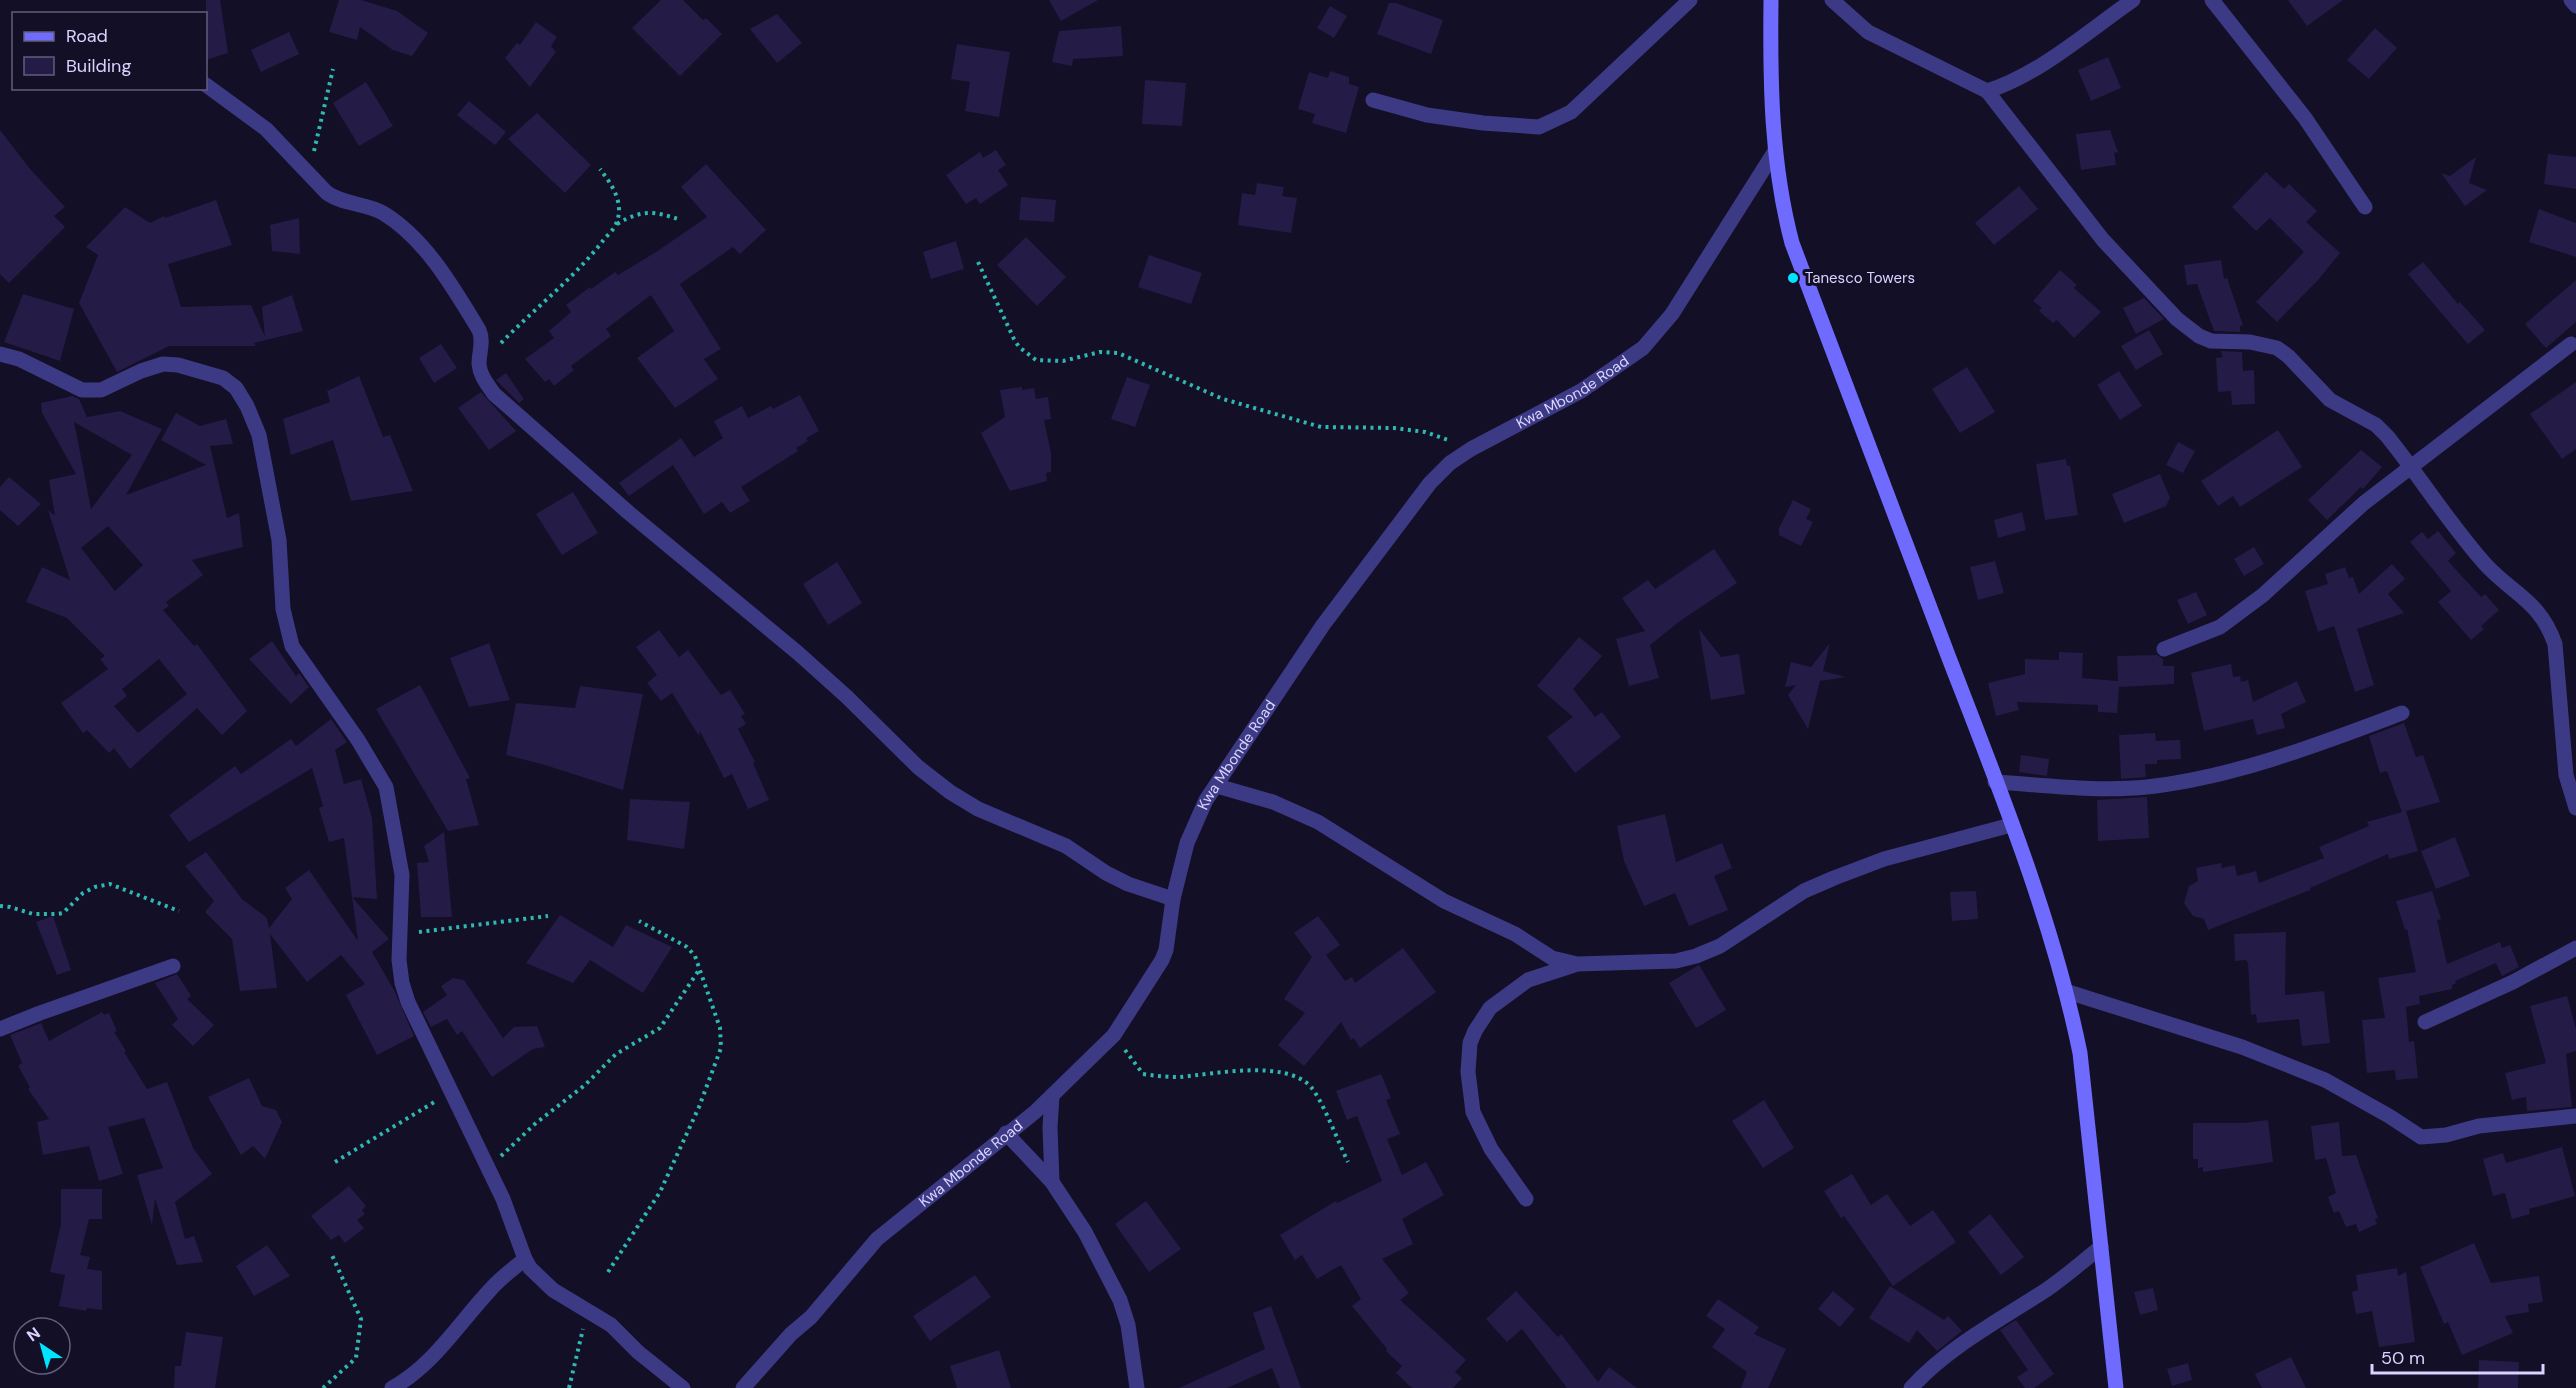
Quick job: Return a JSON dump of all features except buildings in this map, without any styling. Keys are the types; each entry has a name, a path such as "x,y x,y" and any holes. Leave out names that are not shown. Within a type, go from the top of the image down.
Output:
{"street":[{"path":"1373,100 1427,115 1483,123 1539,127 1571,112 1690,0"},
{"path":"1771,0 1770,55 1774,151 1783,208 1792,243 2011,825 2041,910 2065,991 2080,1053 2116,1388"},
{"path":"1832,0 1868,32 1987,91 2103,240 2177,319 2199,336 2211,341 2250,342 2277,348 2288,356 2330,400 2376,425 2411,466 2487,566 2535,607 2549,626 2555,644 2576,808"},
{"path":"1987,91 2032,71 2133,0"},
{"path":"2212,0 2305,118 2365,207"},
{"path":"2571,0 2576,6"},
{"path":"207,86 266,129 335,199 381,212 398,223 428,254 444,275 481,333 479,364 483,379 494,394 629,513 798,653 847,697 918,767 978,809 1066,846 1106,873 1128,884 1173,899"},
{"name":"Kwa Mbonde Road","path":"743,1388 791,1334 812,1317 871,1244 1006,1133 1035,1112 1114,1035 1162,960 1166,950 1173,899 1187,843 1206,800 1323,625 1430,483 1450,463 1471,449 1581,391 1643,348 1672,314 1774,151"},
{"path":"2164,649 2220,627 2263,595 2341,523 2411,466 2571,344"},
{"path":"0,354 19,359 82,390 101,390 162,364 178,365 223,378 236,388 247,406 259,435 279,540 283,609 292,646 358,740 386,787 402,875 400,935 402,983 408,1002 503,1199 525,1259 537,1275 553,1290 611,1325 638,1352 683,1388"},
{"path":"1995,782 2109,789 2147,787 2204,778 2317,745 2402,713"},
{"path":"1217,786 1273,802 1318,822 1444,901 1515,934 1552,958 1576,964 1676,961 1696,956 1720,945 1804,891 1834,878 1884,859 2011,825"},
{"path":"2425,1022 2513,982 2576,948"},
{"path":"1526,1199 1491,1149 1473,1112 1468,1072 1470,1043 1490,1008 1528,980 1576,964"},
{"path":"0,1029 40,1012 173,966"},
{"path":"2065,991 2242,1047 2325,1080 2421,1137 2446,1135 2479,1126 2576,1116"},
{"path":"1052,1096 1050,1138 1052,1182"},
{"path":"1006,1133 1052,1182 1085,1232 1125,1313 1137,1388"},
{"path":"1911,1388 1938,1364 1985,1329 2048,1288 2101,1247"},
{"path":"392,1388 402,1383 431,1358 491,1288 525,1259"}],"path":[{"path":"305,171 313,156 333,69"},
{"path":"600,169 614,187 619,208 616,224"},
{"path":"479,364 534,308 588,259 616,224 631,216 646,212 659,213 681,220"},
{"path":"978,262 1014,339 1019,347 1036,360 1063,361 1111,351 1223,399 1308,424 1321,427 1375,426 1425,432 1471,449"},
{"path":"0,906 33,914 63,913 83,893 95,887 110,884 179,911"},
{"path":"400,935 548,916"},
{"path":"608,1272 660,1192 699,1107 721,1048 720,1028 694,956 687,947 639,921"},
{"path":"488,1168 536,1123 585,1085 616,1054 660,1028 699,969"},
{"path":"1114,1035 1143,1074 1180,1077 1234,1070 1272,1072 1300,1079 1313,1090 1348,1162"},
{"path":"335,1162 452,1092"},
{"path":"322,1388 356,1358 361,1319 331,1253"},
{"path":"569,1388 588,1311"}],"place":[{"name":"Tanesco Towers","path":"1793,278"}]}
